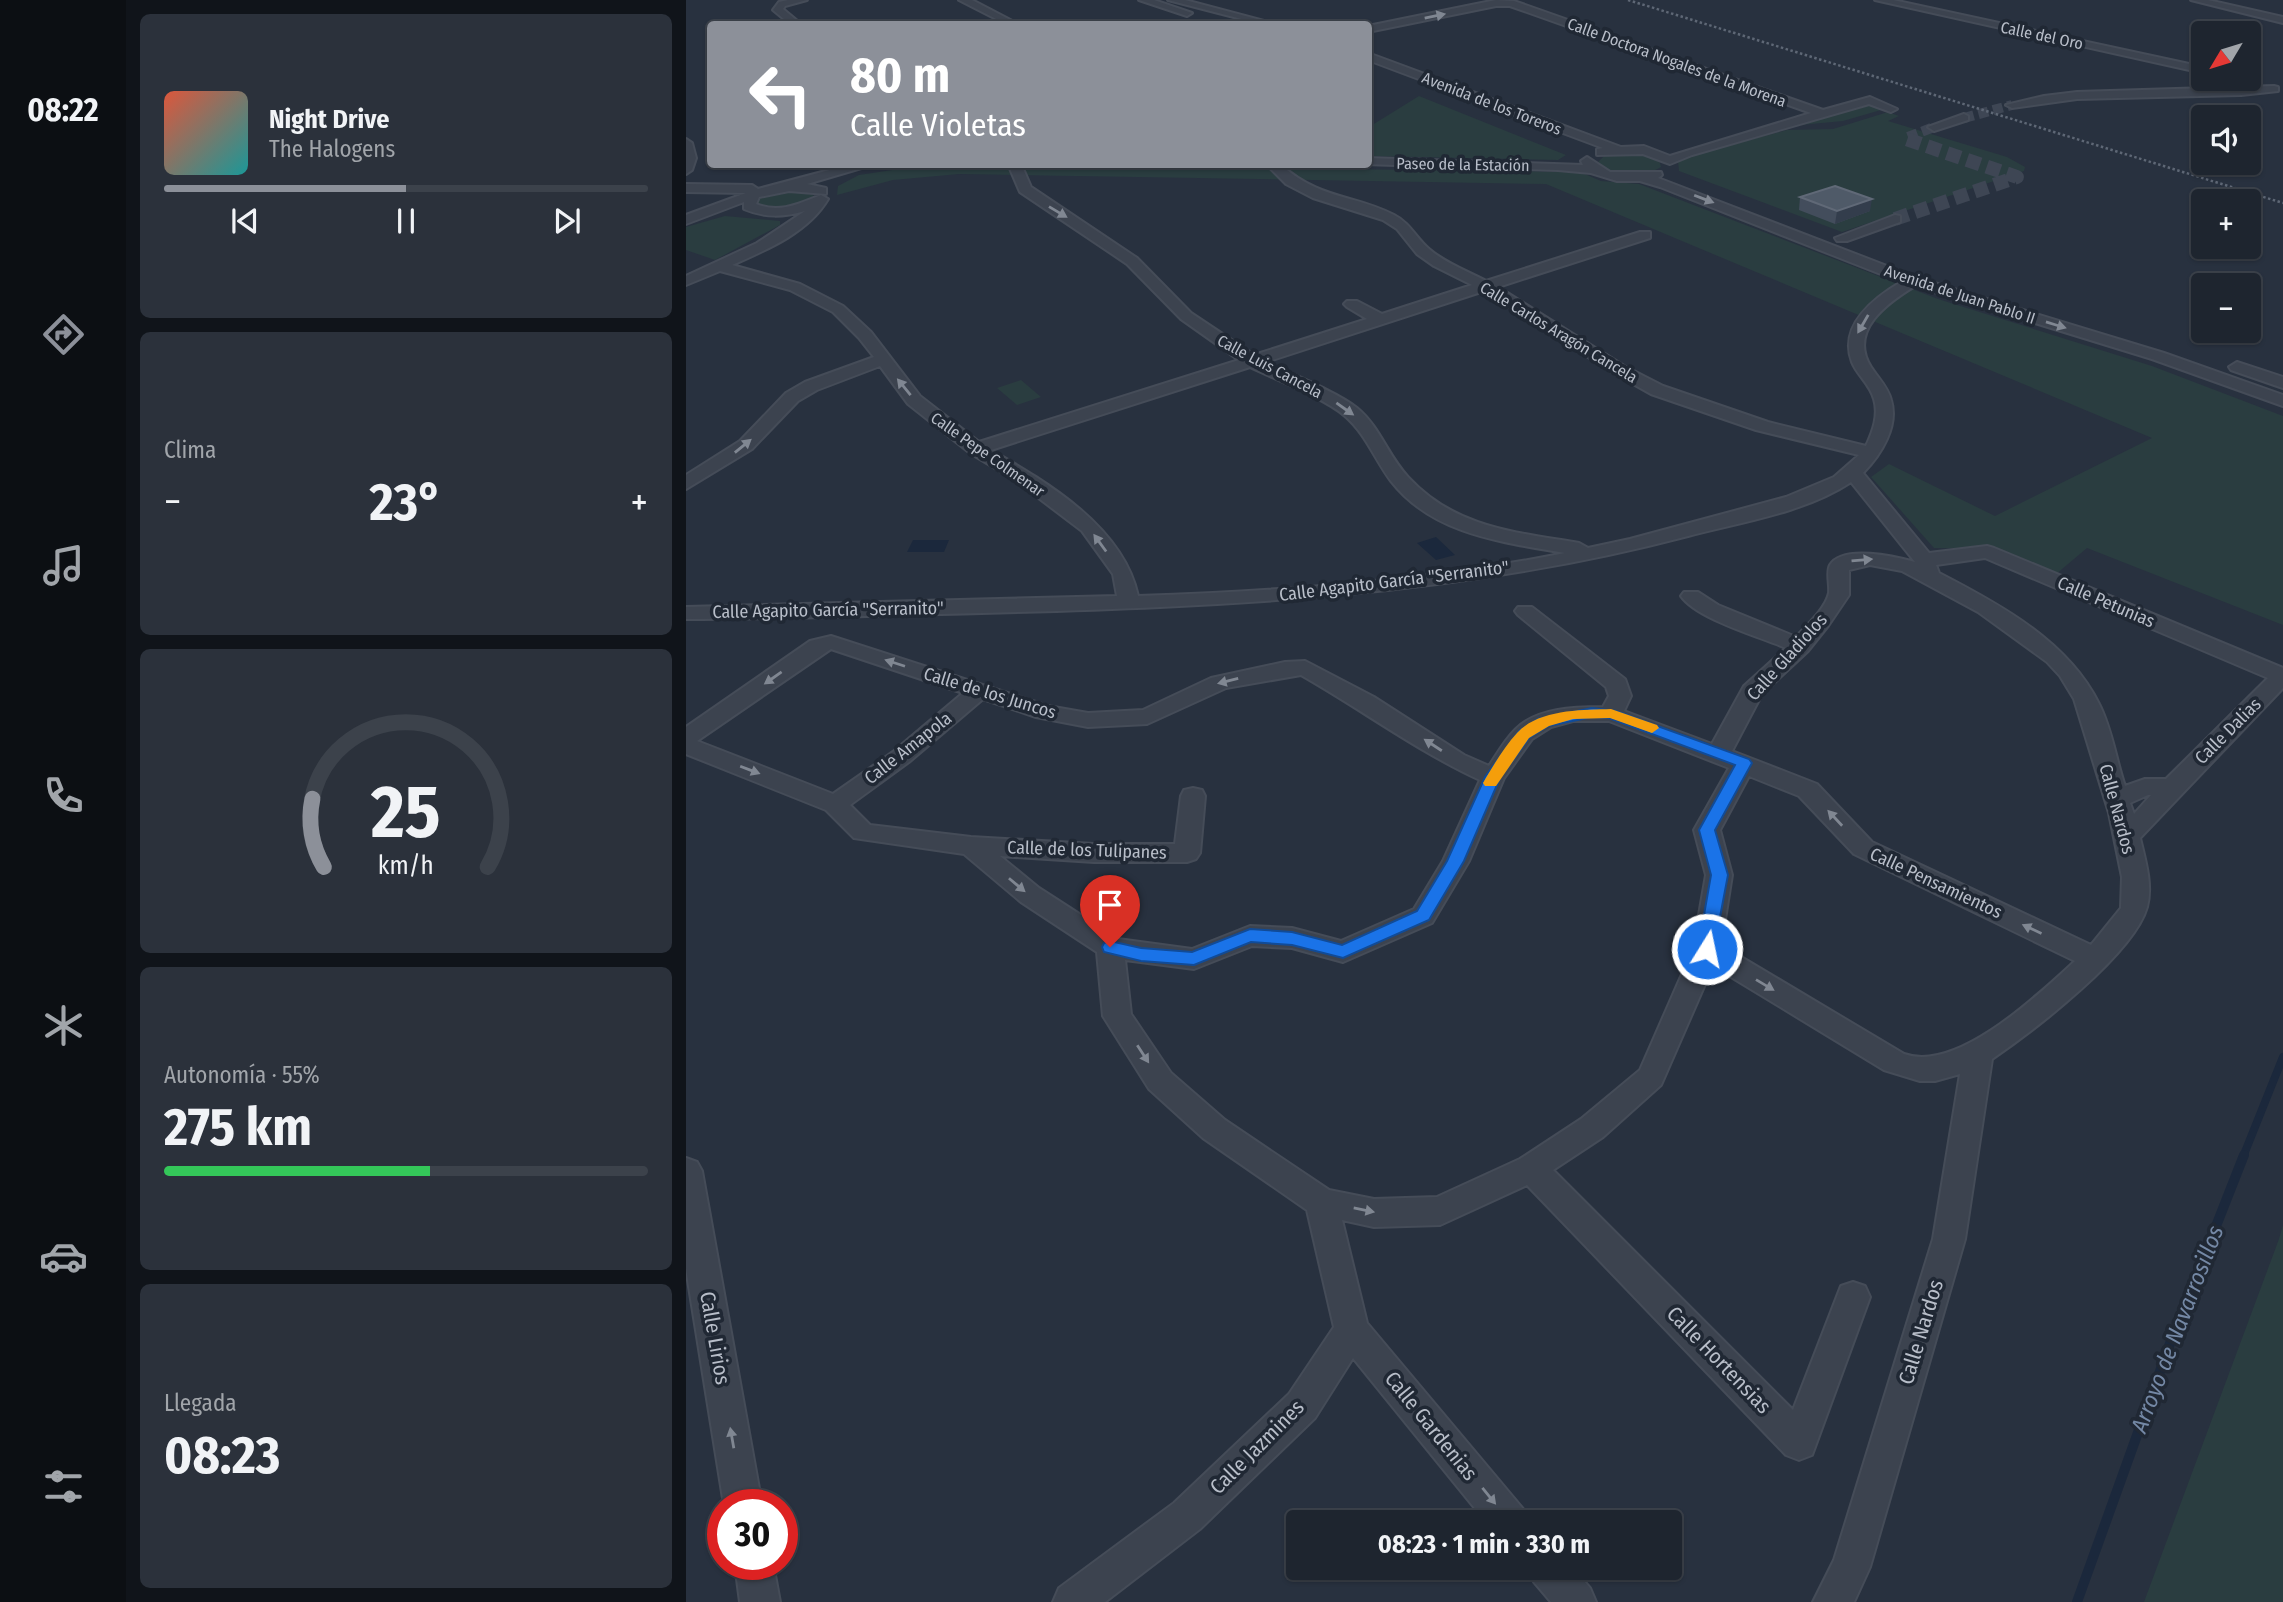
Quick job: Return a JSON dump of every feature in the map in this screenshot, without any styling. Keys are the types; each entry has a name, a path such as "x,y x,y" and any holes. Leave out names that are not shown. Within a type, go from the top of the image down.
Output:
{"street":[{"path":"792,21 778,10 782,5 802,0"},
{"path":"964,0 1007,21"},
{"path":"1144,0 1225,21"},
{"path":"1172,0 1259,21"},
{"name":"Calle del Oro","path":"1880,0 2191,65"},
{"name":"Calle del Oro","path":"1897,0 2191,65"},
{"path":"2196,0 2283,19"},
{"path":"2205,0 2283,19"},
{"name":"Calle Doctora Nogales de la Morena","path":"1372,28 1496,3 1511,3 1821,113"},
{"name":"Avenida de los Toreros","path":"1372,58 1616,149"},
{"name":"Avenida de los Toreros","path":"1372,71 1482,113"},
{"path":"2261,82 2281,86"},
{"path":"2261,82 2281,86"},
{"path":"2011,105 2066,94 2191,85"},
{"path":"1639,177 1688,152 1821,113 1870,100 1892,107 1870,115 1870,111 1862,108 1846,107"},
{"path":"1934,127 1964,118"},
{"path":"1769,130 1822,128"},
{"path":"686,143 690,158 686,170"},
{"path":"1588,160 1616,149"},
{"name":"Avenida de Juan Pablo II","path":"1616,149 1644,150 1917,271 2162,341"},
{"name":"Paseo de la Estación","path":"1372,162 1558,166 1588,160 1614,176 1639,177"},
{"path":"686,220 754,201 780,188 854,168"},
{"path":"778,211 808,206 821,195 831,181 844,174 868,168"},
{"name":"Calle Luis Cancela","path":"1016,168 1025,189 1132,261 1186,316 1252,361 1349,410 1366,426 1399,479 1427,505 1467,527 1536,543 1601,552"},
{"name":"Calle Carlos Aragón Cancela","path":"1276,168 1291,181 1318,195 1388,217 1402,226 1422,251 1439,263 1551,324 1618,369 1657,390 1762,426 1870,452"},
{"name":"Avenida de Juan Pablo II","path":"1639,177 1917,271 2283,401"},
{"path":"686,188 731,190 806,186 821,195"},
{"path":"731,190 789,215 793,221 789,230"},
{"path":"686,281 805,221 820,206 821,195"},
{"path":"1842,238 1895,219"},
{"path":"976,449 1645,235"},
{"name":"Calle Pepe Colmenar","path":"718,266 768,279 820,299 852,321 914,400 976,449 1022,476 1088,527 1123,574 1129,603"},
{"name":"Calle Agapito García \"Serranito\"","path":"686,613 1129,603 1263,596 1378,586 1545,563 1694,530 1773,506 1829,485 1852,472 1870,452 1880,435 1884,418 1881,393 1860,364 1855,340 1863,322 1880,300 1917,271"},
{"path":"1352,304 1381,320"},
{"path":"2183,365 2201,354"},
{"path":"686,483 747,445 792,397 811,386 882,360"},
{"path":"2227,363 2283,383"},
{"path":"1852,472 1927,567"},
{"path":"1829,485 1870,494"},
{"path":"1536,543 1547,552 1545,563"},
{"name":"Calle Petunias","path":"1927,567 1987,552 2283,676"},
{"name":"Calle Gladiolos","path":"1321,1202 1374,1213 1440,1211 1531,1168 1592,1128 1651,1077 1707,949 1719,875 1707,830 1752,691 1800,646 1821,622 1839,595 1839,568 1848,562 1868,559 1927,567"},
{"name":"Calle Nardos","path":"1707,949 1895,1062 1920,1070 1950,1065 1978,1054 2040,1008 2124,926 2133,909 2138,890 2118,804 2090,708 2059,663 2027,635 1927,567"},
{"path":"1691,596 1711,609 1800,646"},
{"path":"686,745 835,804 863,832 971,846 1030,895 1110,947 1141,954 1194,959 1250,936 1292,938 1343,952 1423,916 1456,861 1493,777 1524,734 1543,722 1573,715 1611,714 1620,696 1616,684 1525,611"},
{"name":"Calle de los Juncos","path":"686,738 818,646 831,642 1044,712 1088,720 1147,717 1219,683 1285,668 1305,668 1366,702 1456,760 1493,777"},
{"name":"Calle Dalias","path":"2126,838 2148,798 2172,787 2283,676"},
{"name":"Calle Amapola","path":"835,804 901,757 979,691"},
{"name":"Calle Pensamientos","path":"1611,714 1808,789 1863,848 2093,958"},
{"path":"2110,774 2148,798"},
{"name":"Calle de los Tulipanes","path":"971,846 1094,853 1187,853 1193,796"},
{"path":"2118,804 2148,798"},
{"path":"1110,947 1117,1016 1160,1081 1214,1129 1321,1202 1352,1330"},
{"name":"Calle Nardos","path":"1833,1602 1851,1567 1949,1239 1978,1054"},
{"name":"Calle Hortensias","path":"1531,1168 1799,1443 1853,1297"},
{"name":"Calle Lirios","path":"686,1171 740,1489"},
{"name":"Calle Gardenias","path":"1352,1330 1500,1510"},
{"name":"Calle Jazmines","path":"1073,1602 1187,1516 1302,1406 1352,1330"},
{"path":"757,1580 760,1602"},
{"path":"1558,1580 1576,1602"}],"shaded area":[{"path":"1419,96 1566,155 1558,160 1372,156 1372,125"},
{"path":"1869,102 1880,106 1881,110 1843,121 1779,127"},
{"path":"1888,112 1899,116 1888,121 2007,157 2025,167 2024,171 1842,232 1679,171 1678,161 1683,158 1787,130 1833,129"},
{"path":"1644,154 1659,160 1661,167 1647,173 1628,174 1610,171 1597,163 1604,156"},
{"path":"905,168 1256,168 1580,172 1601,181 1639,184 1938,299 2152,366 2283,416 2283,625 2087,548 2055,575 1995,549 1934,548 1871,477 1889,464 1995,516 2152,438 1546,184 959,174 893,180 837,195 838,186 859,175"},
{"path":"783,190 808,191 814,196 802,204 787,208 771,208 757,204 759,198"},
{"path":"725,216 780,221 780,225 715,260 686,250 686,227"},
{"path":"1021,380 1041,397 1017,405 997,388"},
{"path":"2283,1225 2283,1602 2144,1602 2279,1239"}],"water":[{"path":"1436,537 1455,555 1436,560 1417,543"},
{"path":"913,540 949,540 944,552 907,552"}],"building":[{"path":"1835,186 1872,199 1837,211 1800,197"}],"waterway":[{"name":"Arroyo de Navarrosillos","path":"2243,1157 2283,1057"},
{"name":"Arroyo de Navarrosillos","path":"2077,1602 2172,1338 2244,1155"}],"tunnel":[{"path":"1964,118 2012,105"},
{"path":"1908,137 1934,127"},
{"path":"1895,219 2017,177 1906,139 1909,135"}],"railway":[{"path":"1628,0 2283,203"}],"slow traffic":[{"path":"1490,783 1524,734 1543,722 1573,715 1611,714 1652,728"}],"route":[{"path":"1110,947 1141,954 1194,959 1250,936 1292,938 1343,952 1423,916 1456,861 1493,777 1524,734 1543,722 1592,713 1611,714 1744,763 1707,830 1719,875 1707,949"}]}
